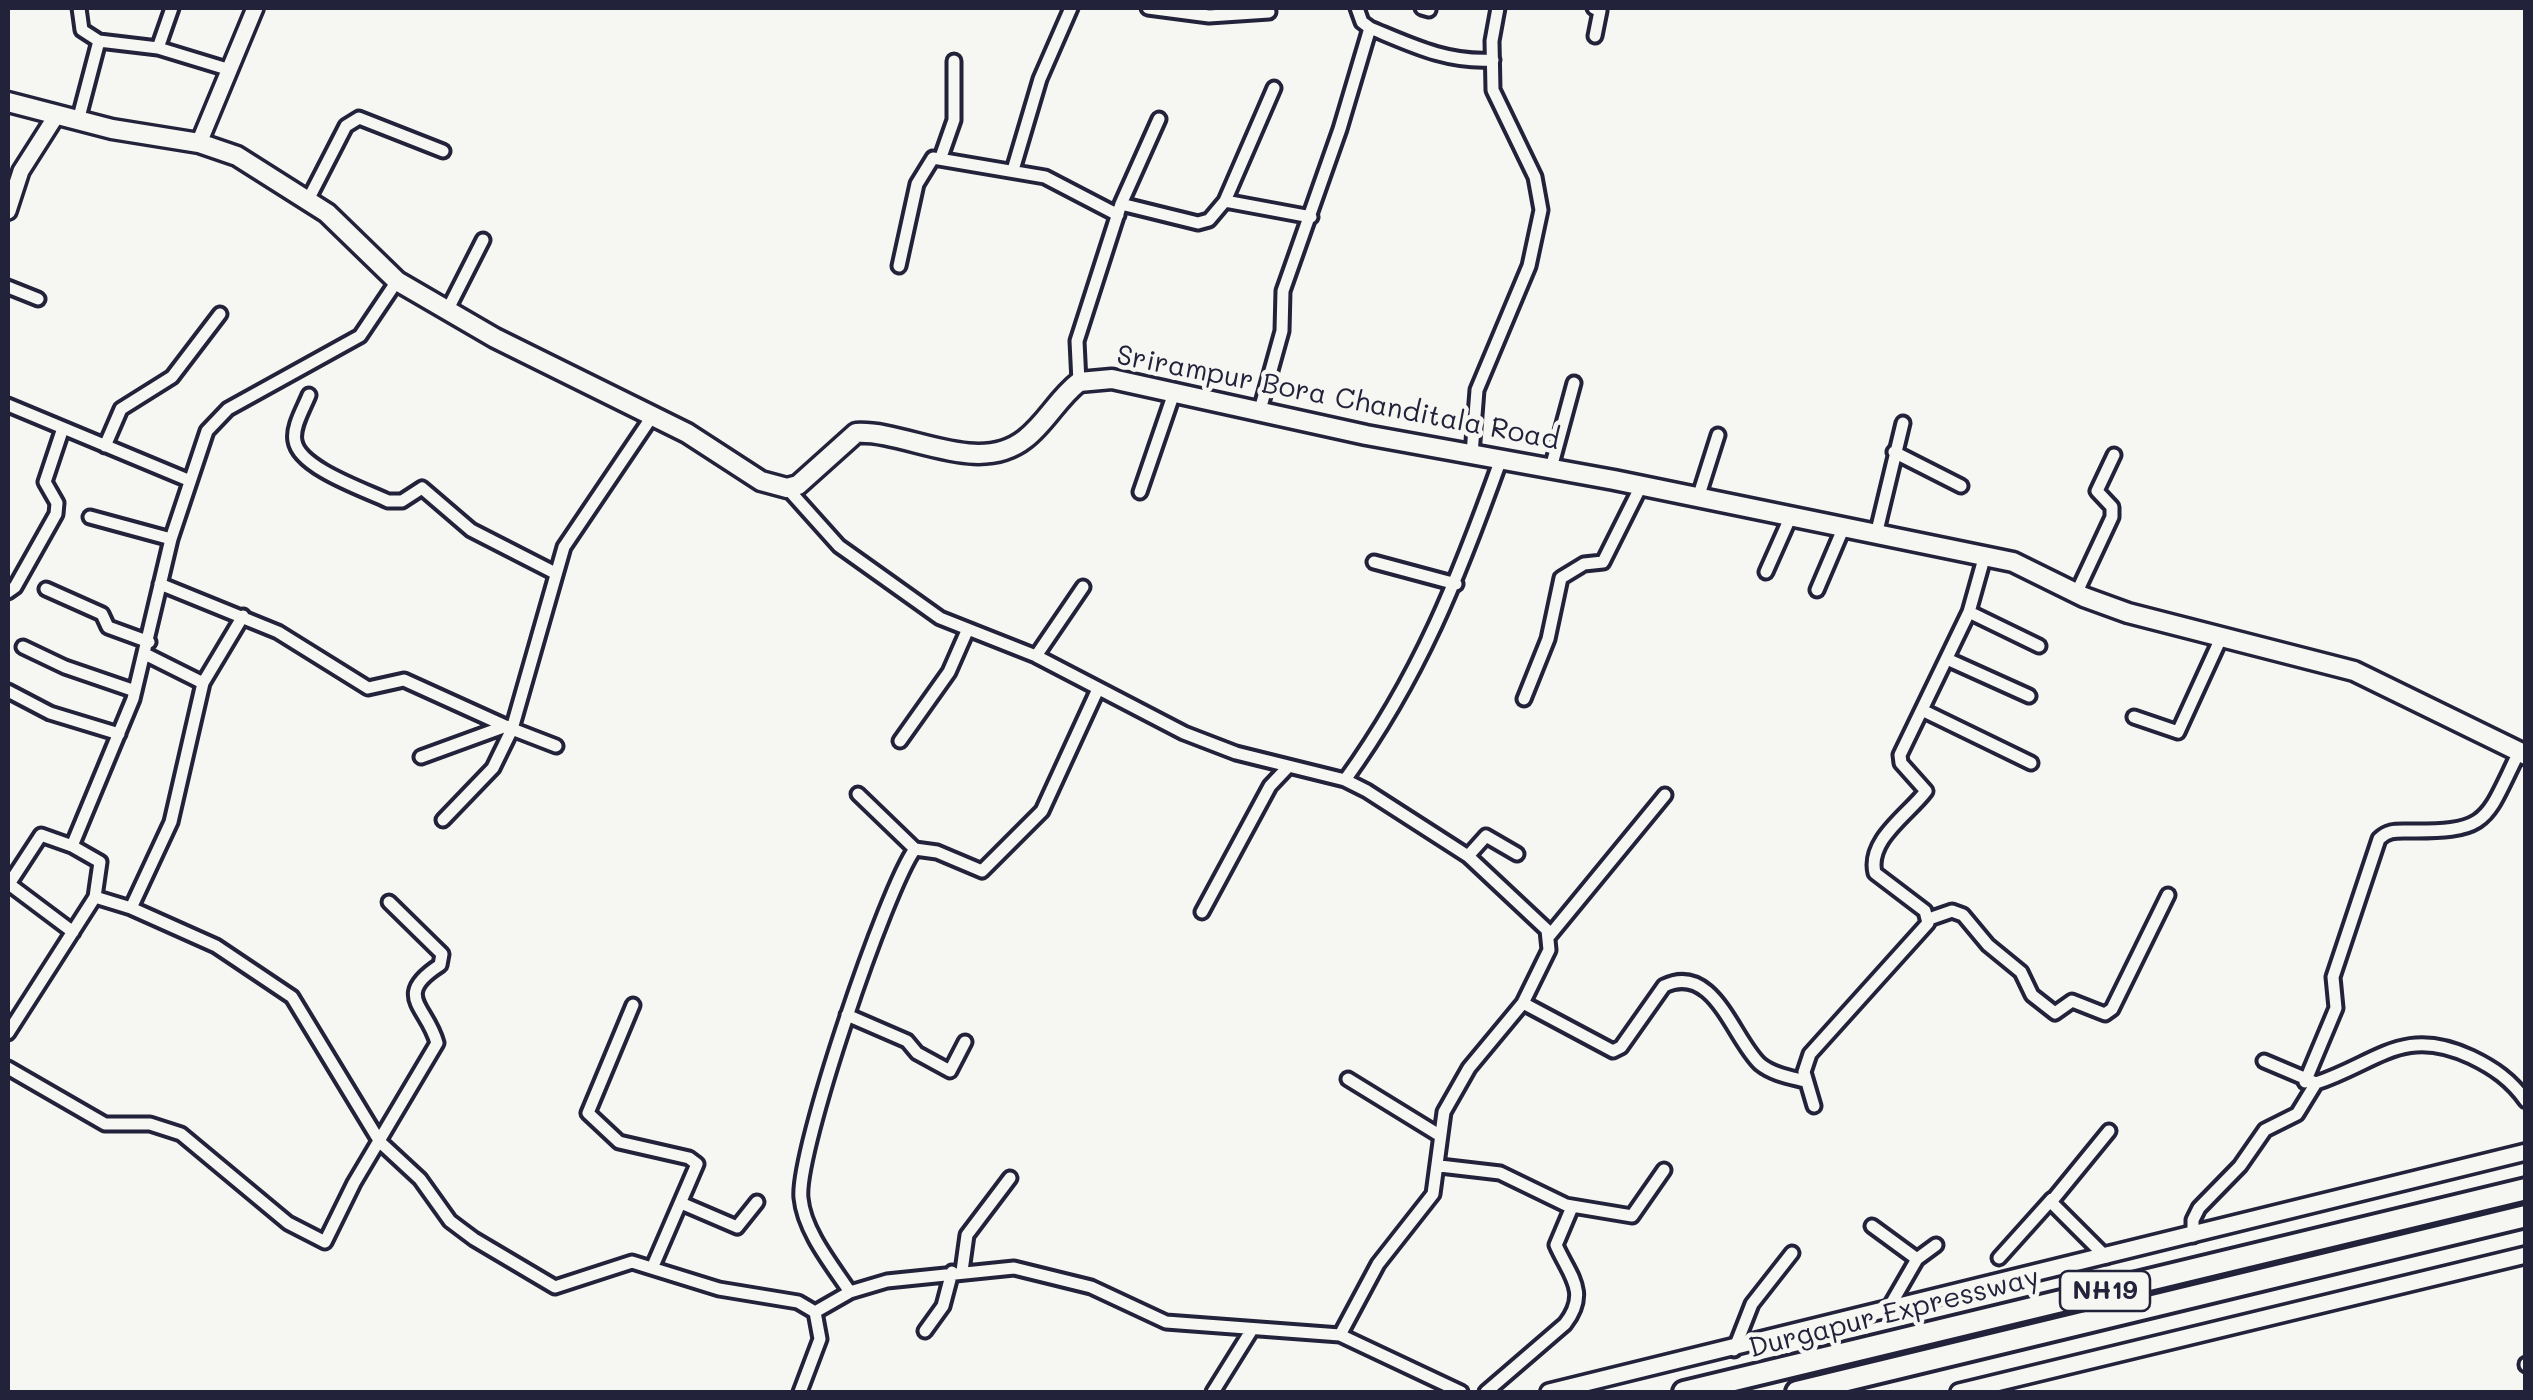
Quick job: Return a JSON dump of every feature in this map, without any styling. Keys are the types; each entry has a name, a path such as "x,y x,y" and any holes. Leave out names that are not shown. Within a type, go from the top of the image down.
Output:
{"highway":[{"name":"Durgapur Expressway","path":"1684,1392 2526,1189"},
{"name":"Durgapur Expressway","path":"1798,1392 2526,1216"}],"main road":[{"path":"8,102 78,122 199,142 237,156 308,200 396,281 495,338 707,444 754,478 787,488"},
{"name":"Srirampur Bora Chanditala Road","path":"787,488 808,478 842,441 856,434 958,451 1011,447 1024,440 1079,382 1112,379 2020,564 2076,594 2221,638 2354,671 2522,753"}],"street":[{"path":"79,8 82,30 99,40 158,48 227,69"},
{"path":"158,48 172,8"},
{"path":"199,142 254,8"},
{"path":"1012,170 1040,79 1071,8"},
{"path":"1148,8 1209,16 1269,12"},
{"path":"1356,8 1362,22 1370,28 1449,59 1492,60"},
{"path":"1472,454 1477,390 1529,266 1541,210 1535,177 1493,90 1498,8"},
{"path":"1594,8 1600,11 1595,36"},
{"path":"1260,410 1282,331 1283,292 1370,28"},
{"path":"78,122 99,40"},
{"path":"941,157 954,120 954,61"},
{"path":"899,266 921,172 928,160 941,157 1045,177 1119,209 1203,223 1225,201 1274,88"},
{"path":"8,211 21,171 56,116"},
{"path":"308,200 346,126 359,118 443,151"},
{"path":"1079,382 1077,341 1119,209 1158,119"},
{"path":"1225,201 1310,216"},
{"path":"448,309 483,240"},
{"path":"72,846 135,691 188,480 216,419 360,336 396,281"},
{"path":"8,286 38,299"},
{"path":"105,446 122,410 163,385 220,314"},
{"path":"1552,468 1574,384"},
{"path":"1140,492 1175,390"},
{"path":"310,394 294,435 296,447 309,464 388,502 402,501 422,488 471,530 555,573"},
{"path":"8,404 62,431 188,480"},
{"path":"443,820 493,768 520,708 530,652 553,596 555,573 569,539 653,415"},
{"path":"1876,535 1903,423"},
{"path":"8,592 15,588 56,514 56,504 45,482 62,431"},
{"path":"1698,498 1718,435"},
{"path":"1894,452 1961,486"},
{"path":"2076,594 2112,517 2112,507 2096,491 2114,455"},
{"path":"1345,780 1397,706 1456,584 1501,459"},
{"path":"1524,699 1548,639 1560,578 1584,564 1603,562 1641,486"},
{"path":"787,488 838,546 928,610 967,631 1036,656 1184,734 1288,767 1345,780 1402,811 1468,856 1550,936"},
{"path":"90,517 171,540"},
{"path":"1766,572 1790,518"},
{"path":"1817,590 1843,529"},
{"path":"1929,919 1873,869 1886,835 1926,791 1901,764 1900,755 1968,612 1985,555"},
{"path":"1374,562 1456,584"},
{"path":"160,584 243,616 368,688 404,680 556,746"},
{"path":"1036,656 1084,587"},
{"path":"46,589 102,614 108,626 203,683"},
{"path":"1968,612 2039,646"},
{"path":"130,908 171,822 203,683 243,616"},
{"path":"900,741 949,672 967,631"},
{"path":"2134,716 2178,732 2221,638"},
{"path":"23,647 65,668 135,691"},
{"path":"1947,660 2029,696"},
{"path":"858,794 916,850 937,852 973,870 985,869 1042,811 1098,688"},
{"path":"8,691 50,714 119,734"},
{"path":"1922,710 2031,763"},
{"path":"420,757 509,727"},
{"path":"2193,1236 2192,1220 2198,1208 2240,1166 2265,1130 2293,1118 2311,1082 2336,1008 2333,978 2378,839 2393,831 2457,832 2480,821 2522,753"},
{"path":"1202,912 1270,786 1288,767"},
{"path":"1340,1335 1378,1264 1433,1194 1440,1166 1439,1134 1444,1112 1462,1078 1523,1002 1548,950 1550,936 1665,795"},
{"path":"8,1033 74,932 95,897 100,862 72,846 41,836 9,884 74,932"},
{"path":"1468,856 1486,836 1516,854"},
{"path":"850,1292 811,1228 800,1193 847,1015 916,850"},
{"path":"1814,1106 1804,1081 1810,1054 1929,919 1952,911 1963,915 1988,945 2021,972 2032,995 2055,1013 2072,1001 2105,1014 2112,1008 2168,895"},
{"path":"95,897 216,946 282,988 314,1028 380,1142 420,1178 450,1221 541,1282 562,1287 618,1264 653,1266 719,1289 798,1302 815,1312 820,1339 800,1392"},
{"path":"8,1068 58,1093 105,1124 150,1124 181,1134 217,1167 260,1196 282,1219 324,1242 438,1039 419,1010 415,988 443,958 390,902"},
{"path":"1523,1002 1613,1051 1622,1047 1664,986 1680,982 1716,998 1764,1067 1804,1081"},
{"path":"633,1005 588,1113 618,1142 694,1160 698,1169 653,1266"},
{"path":"847,1015 906,1040 917,1053 950,1070 965,1042"},
{"path":"2264,1060 2311,1082 2375,1055 2435,1042 2489,1065 2526,1101"},
{"path":"1348,1079 1439,1134"},
{"path":"1999,1258 2109,1130"},
{"path":"1549,1392 1734,1350 2526,1152"},
{"path":"1440,1166 1500,1173 1572,1208 1596,1207 1632,1216 1664,1170"},
{"path":"925,1330 942,1306 967,1235 1010,1178"},
{"path":"2052,1199 2055,1209 2107,1258"},
{"path":"681,1203 737,1228 757,1202"},
{"path":"1486,1392 1565,1324 1574,1310 1579,1295 1575,1276 1556,1245 1572,1208"},
{"path":"1872,1226 1917,1260"},
{"path":"1887,1311 1917,1260 1936,1245"},
{"path":"1734,1350 1752,1304 1792,1253"},
{"path":"1959,1392 2526,1255"},
{"path":"815,1312 850,1292 887,1281 957,1272 1034,1272 1091,1287 1166,1322 1340,1335 1461,1392"},
{"path":"1213,1392 1251,1331"}]}
